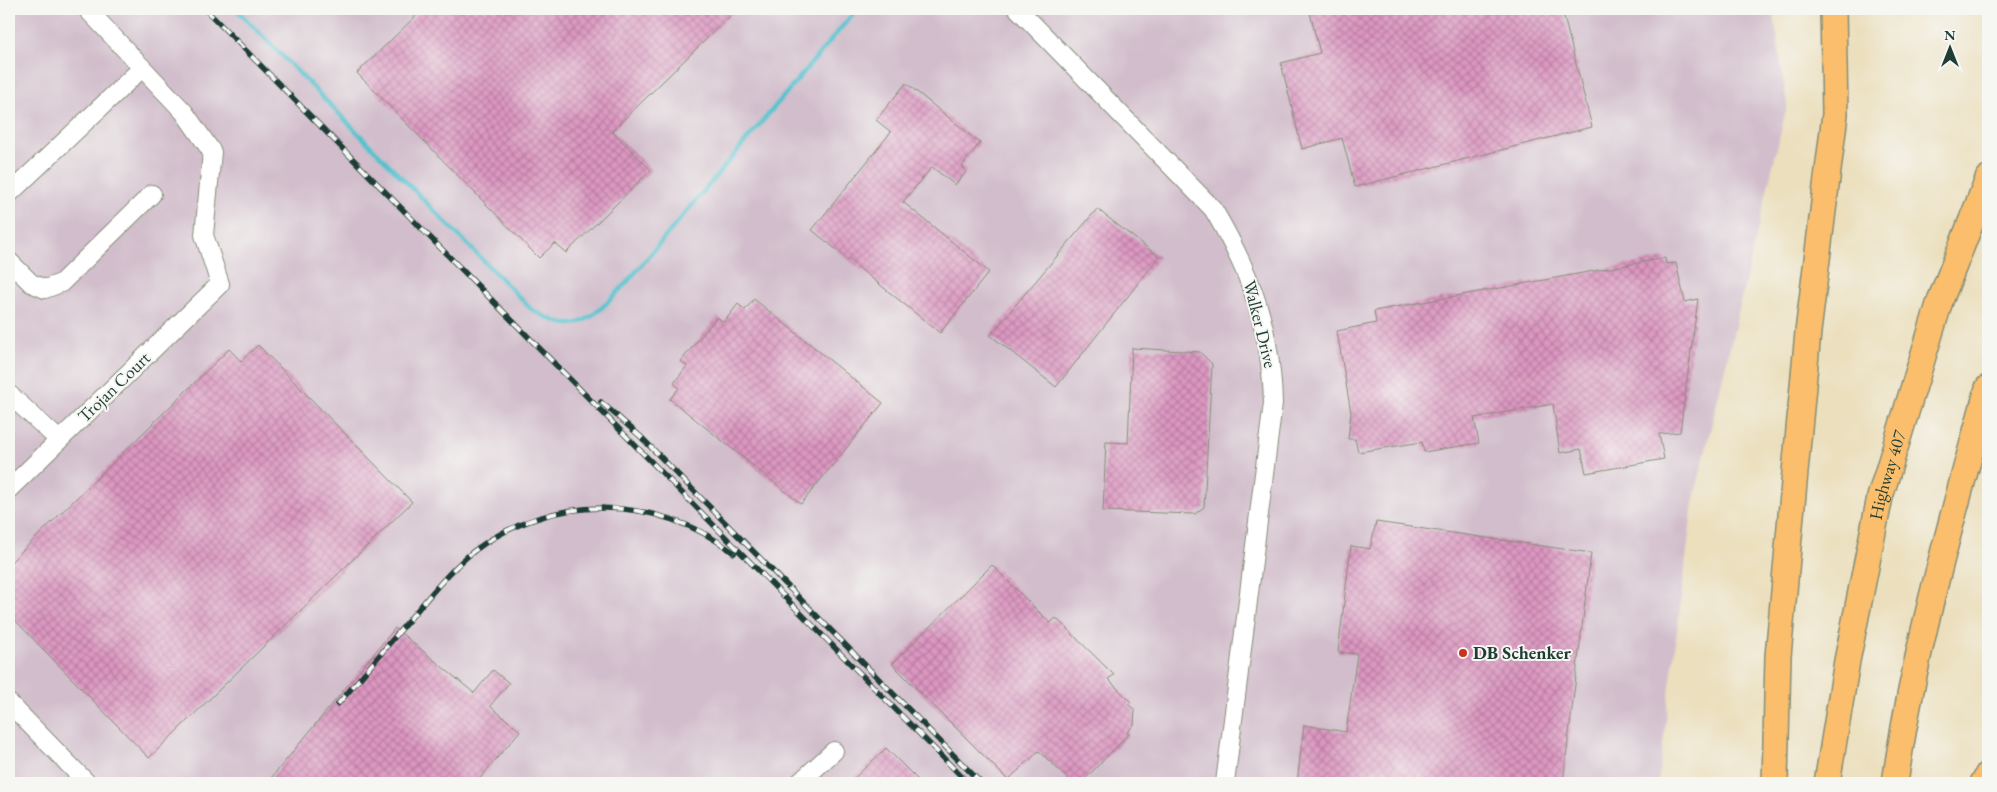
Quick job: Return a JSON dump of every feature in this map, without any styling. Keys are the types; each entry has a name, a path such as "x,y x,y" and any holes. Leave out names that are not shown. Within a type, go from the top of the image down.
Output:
{"highway":[{"path":"1775,783 1778,656 1808,332 1835,114 1833,9"},
{"name":"Highway 407","path":"1828,783 1847,661 1880,497 1940,301 1988,179"},
{"path":"1895,783 1902,733 1932,592 1988,388"},
{"path":"1983,783 1988,774"}],"street":[{"path":"9,194 142,68 87,9"},
{"name":"Walker Drive","path":"1018,9 1213,209 1234,246 1258,304 1269,347 1273,403 1224,783"},
{"name":"Trojan Court","path":"9,489 220,284 204,235 212,152 184,112 142,68"},
{"path":"9,261 31,283 45,289 61,283 152,194"},
{"path":"9,396 59,440"},
{"path":"9,703 87,783"},
{"path":"800,783 834,751"}],"shaded area":[{"path":"9,9 1773,9 1787,106 1693,503 1658,783 9,783"}],"building":[{"path":"423,9 737,9 612,131 651,170 566,253 555,243 539,258 357,73"},
{"path":"1309,9 1562,9 1592,127 1355,187 1342,138 1302,149 1281,63 1320,53"},
{"path":"906,83 980,143 962,166 967,171 955,185 932,167 903,202 989,272 940,333 812,230 891,132 876,120"},
{"path":"1097,209 1159,257 1056,387 990,335"},
{"path":"1665,258 1666,264 1676,263 1685,302 1698,299 1680,432 1659,434 1664,459 1586,473 1581,449 1560,453 1553,404 1474,418 1479,443 1424,452 1422,442 1358,452 1355,439 1348,439 1351,413 1337,331 1376,323 1374,311"},
{"path":"754,299 883,403 801,504 670,399 679,388 674,383 687,366 681,361 717,317 724,322 738,304 745,310"},
{"path":"258,345 412,502 149,758 9,614 9,564 229,349 241,361"},
{"path":"1132,348 1200,352 1212,364 1204,507 1195,514 1103,511 1106,442 1128,443"},
{"name":"DB Schenker","path":"1376,522 1591,553 1563,783 1297,783 1304,725 1346,732 1357,654 1338,652 1351,546 1370,549"},
{"path":"992,565 1050,623 1056,618 1114,675 1108,679 1131,702 1128,704 1135,710 1134,725 1127,732 1129,734 1081,783 1072,783 1039,751 1008,780 892,664"},
{"path":"395,628 474,693 493,670 509,683 490,706 520,731 476,783 267,783"},
{"path":"886,748 921,783 849,783"}],"waterway":[{"path":"236,9 531,309 546,317 567,324 587,319 610,300 628,281 857,9"}],"railway":[{"path":"205,9 968,783"},
{"path":"601,402 640,436 981,783"},
{"path":"338,704 435,589 458,565 474,551 504,532 536,519 570,511 604,508 639,511 672,520 704,534 734,553"}],"place":[{"name":"DB Schenker","path":"1463,653"}]}
